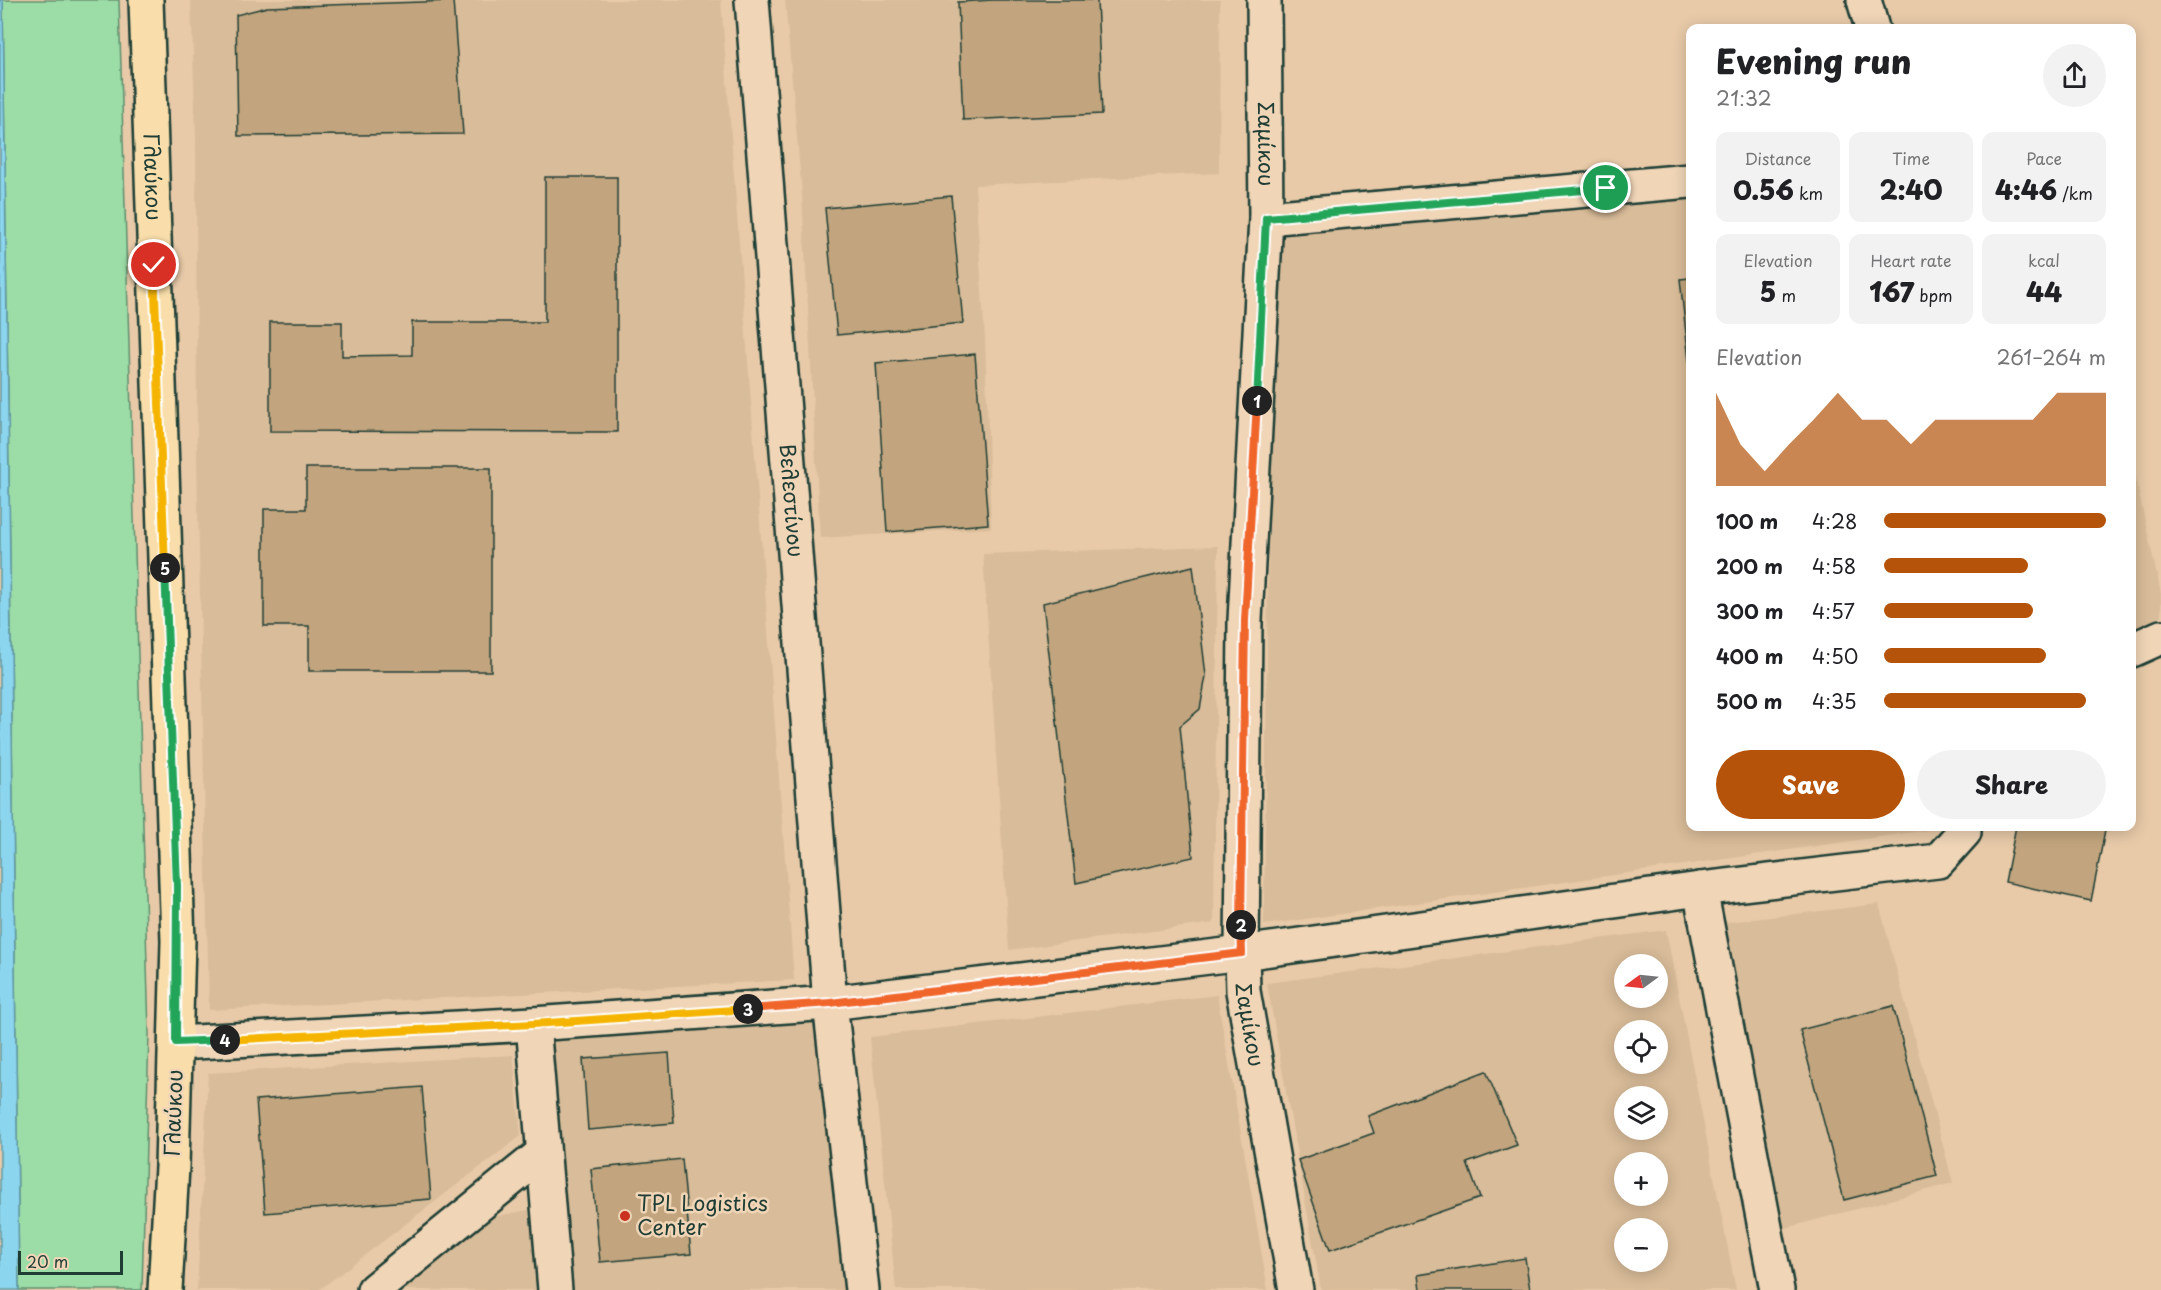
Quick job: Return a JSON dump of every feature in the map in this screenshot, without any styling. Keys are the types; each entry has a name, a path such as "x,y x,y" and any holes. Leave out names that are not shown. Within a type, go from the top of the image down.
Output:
{"main road":[{"name":"Γλαύκου","path":"146,0 177,886 176,1042 165,1290"}],"street":[{"name":"Βελεστίνου","path":"752,0 830,1003 862,1290"},
{"name":"Σαμίκου","path":"1264,0 1266,218 1245,620 1242,953 1243,990 1296,1290"},
{"path":"1864,0 1871,24"},
{"path":"1266,218 1686,181"},
{"path":"2136,649 2161,637"},
{"path":"176,1042 533,1024 830,1003 1242,953 1700,889 1938,861 1964,831"},
{"path":"1700,889 1777,1290"},
{"path":"533,1024 555,1290"},
{"path":"374,1290 543,1153"}],"shaded area":[{"path":"191,0 721,0 794,980 209,1010 197,460 196,138"},
{"path":"785,0 1220,0 1219,173 975,185 985,339 991,528 820,538 802,195"},
{"path":"1686,198 1686,831 1921,831 1264,925 1272,233"},
{"path":"2136,480 2161,594 2161,615 2136,631"},
{"path":"1218,546 1214,923 1009,950 983,554"},
{"path":"1879,904 1953,1183 1782,1229 1720,923"},
{"path":"1666,930 1736,1290 1321,1290 1267,983"},
{"path":"1217,995 1268,1290 896,1290 870,1037"},
{"path":"830,1003 867,1290 556,1290 533,1024"},
{"path":"513,1055 521,1136 319,1290 197,1290 208,1073"},
{"path":"529,1210 536,1290 396,1290 487,1218"}],"green space":[{"path":"3,0 119,0 149,1033 142,1290 19,1290"}],"water":[{"path":"0,0 3,0 19,1290 0,1290"}],"building":[{"path":"1097,0 1102,114 963,120 958,2"},
{"path":"453,1 463,134 238,136 236,15 267,7"},
{"path":"545,177 617,177 617,432 270,431 270,322 342,322 342,356 412,355 412,322 545,322"},
{"path":"951,196 963,323 837,335 825,208"},
{"path":"1686,278 1686,334 1680,279"},
{"path":"975,354 988,524 887,532 876,363"},
{"path":"306,468 491,468 491,671 309,671 309,626 264,626 264,509 306,509"},
{"path":"1193,566 1206,676 1200,709 1180,726 1193,857 1076,883 1043,603"},
{"path":"2015,831 2105,831 2091,901 2005,882"},
{"path":"1893,1006 1937,1176 1844,1200 1800,1030"},
{"path":"669,1053 674,1123 588,1130 583,1059"},
{"path":"1486,1071 1517,1145 1467,1163 1480,1198 1330,1250 1298,1160 1374,1133 1368,1116"},
{"path":"422,1087 431,1199 265,1213 256,1100"},
{"path":"682,1159 691,1254 600,1262 591,1169"},
{"path":"1525,1258 1530,1290 1420,1290 1418,1275"}],"place":[{"name":"TPL Logistics Center","path":"625,1216"}],"route":[{"path":"154,265 177,886 176,1042 533,1024 830,1003 1242,953 1245,620 1266,218 1606,188"}]}
